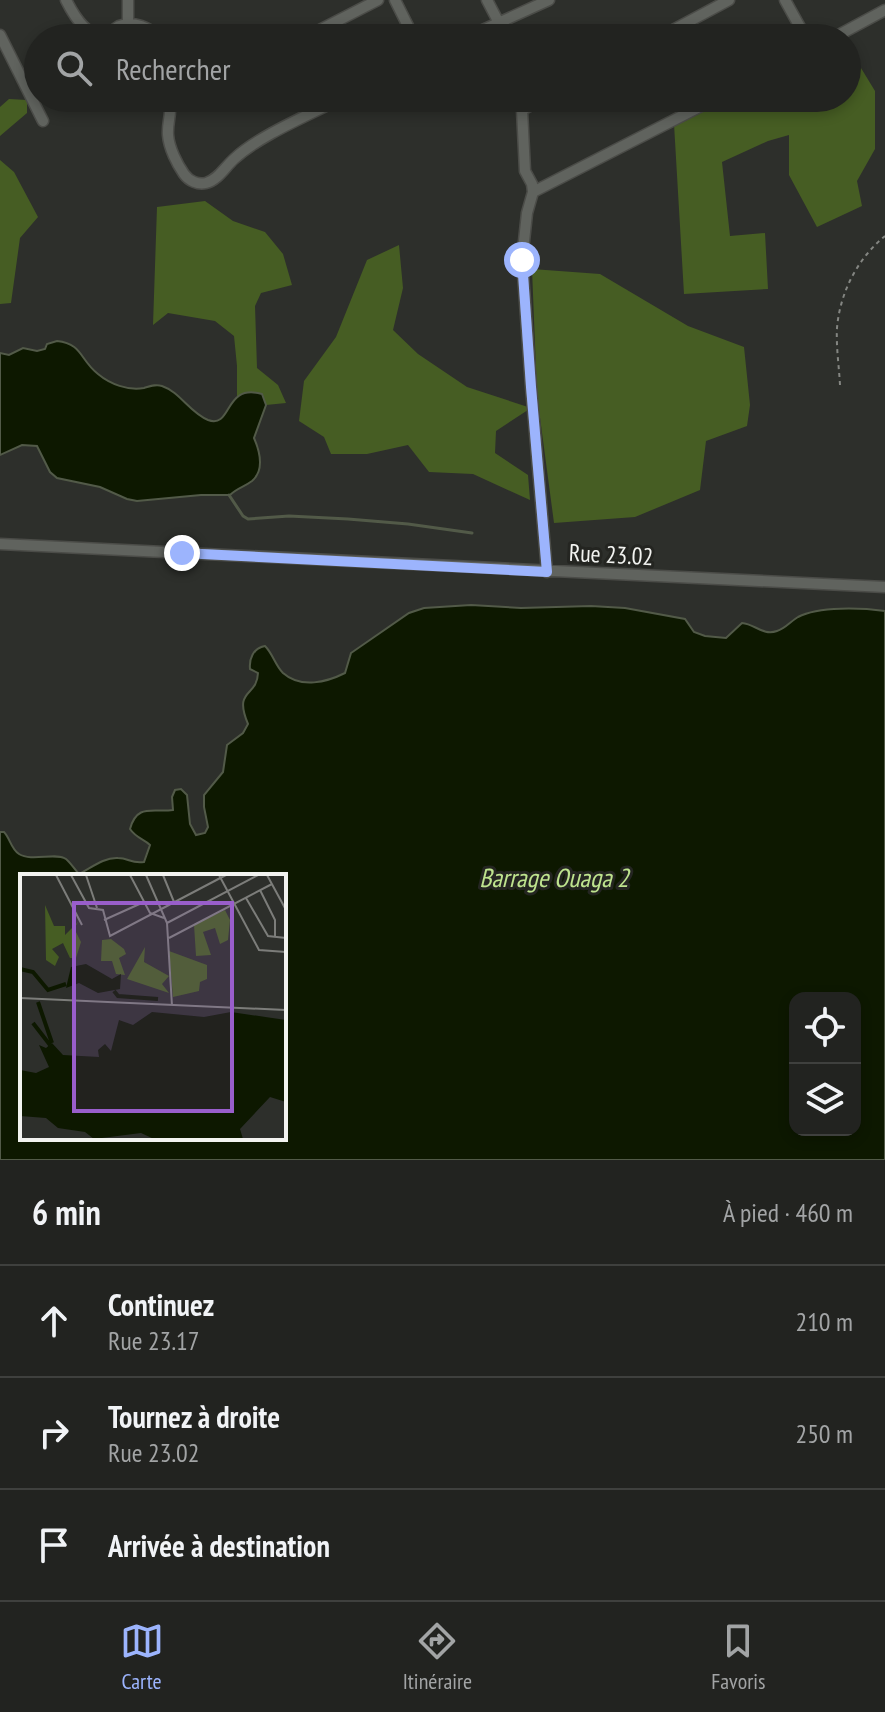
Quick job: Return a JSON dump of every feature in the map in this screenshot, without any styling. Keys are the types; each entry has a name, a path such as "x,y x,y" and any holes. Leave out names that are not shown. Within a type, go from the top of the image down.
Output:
{"street":[{"path":"66,0 82,24"},
{"path":"128,0 128,24"},
{"path":"331,24 378,0"},
{"path":"395,0 407,24"},
{"path":"487,0 499,23 549,0"},
{"path":"684,24 729,0"},
{"path":"785,0 798,24"},
{"path":"859,24 885,10"},
{"path":"0,35 24,83"},
{"path":"38,112 43,121"},
{"path":"170,112 170,146 186,178 204,184 214,179 253,144 315,112"},
{"path":"522,112 525,171 533,192 522,260 547,572"},
{"path":"533,192 690,112"},
{"name":"Rue 23.02","path":"0,544 885,587"}],"path":[{"path":"840,385 839,315 850,279 871,247 885,236"}],"green space":[{"path":"861,68 875,91 875,149 857,181 862,206 817,227 789,175 789,135 722,162 730,236 765,233 768,289 684,294 674,124 698,112 861,112"},
{"path":"9,99 24,100 24,112 27,113 0,136 0,107"},
{"path":"0,160 14,172 38,217 20,238 11,303 0,304"},
{"path":"205,201 233,221 265,232 283,254 292,285 261,293 255,306 257,368 278,385 286,403 266,405 262,395 254,392 237,397 234,336 215,321 168,313 153,325 157,207"},
{"path":"399,245 403,288 393,330 418,354 467,387 531,408 496,431 495,453 528,475 530,500 473,474 429,472 408,445 367,454 331,454 324,437 299,421 304,381 336,337 367,260"},
{"path":"532,269 600,274 688,326 744,347 750,405 747,426 706,441 700,490 635,517 554,523 537,395"}],"water":[{"path":"57,341 72,345 108,381 132,388 162,386 208,420 222,418 241,395 250,392 262,394 266,405 254,438 260,461 256,477 230,495 137,501 100,487 57,478 50,472 37,446 22,445 0,455 0,353 9,355 23,348 37,351"},
{"name":"Barrage Ouaga 2","path":"471,605 625,608 685,619 694,632 726,638 742,623 772,632 783,629 798,617 817,611 885,611 885,1160 0,1160 0,832 4,832 19,854 62,857 79,874 113,858 144,862 150,845 130,829 133,821 141,812 173,810 172,797 175,790 181,789 187,795 190,824 196,835 205,833 208,827 204,795 223,772 227,745 243,733 248,724 243,704 257,681 258,673 250,669 255,652 265,646 283,673 306,682 322,681 345,673 351,653 409,613 424,608"}],"waterway":[{"path":"229,495 248,519 289,516 348,519 472,533"}],"route":[{"path":"182,553 547,572 522,260"}]}
